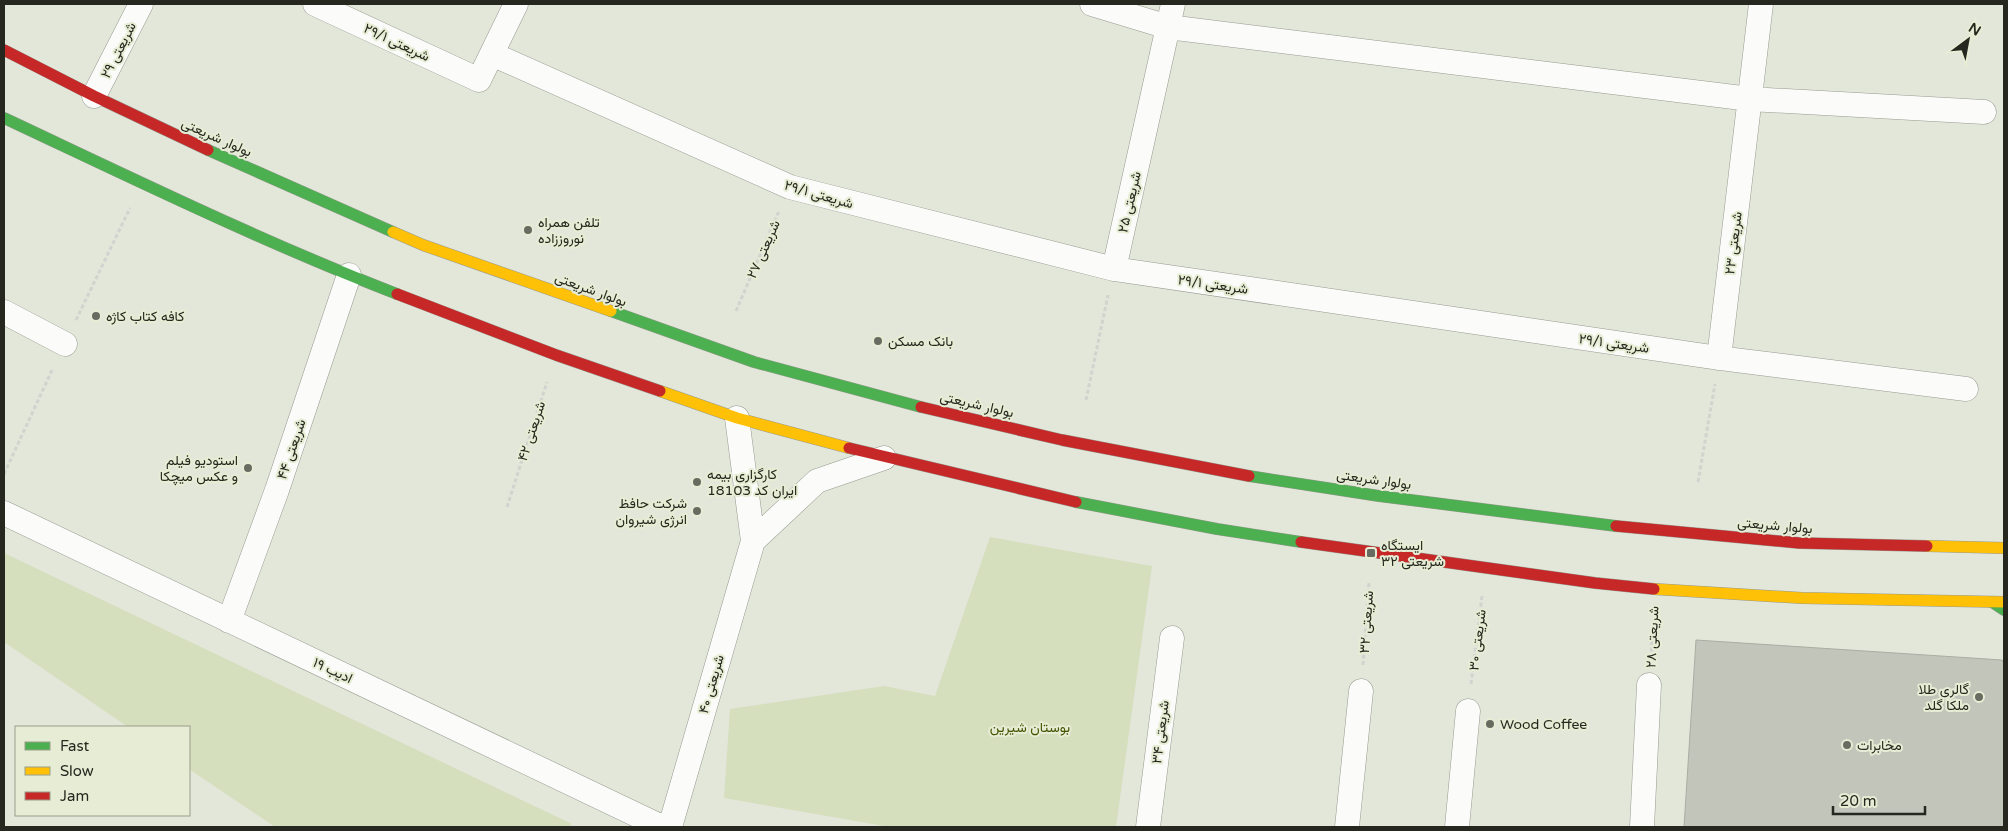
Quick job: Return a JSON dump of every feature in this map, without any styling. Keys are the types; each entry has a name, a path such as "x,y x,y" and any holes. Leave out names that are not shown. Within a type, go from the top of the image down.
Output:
{"main road":[{"name":"بولوار شریعتی","path":"4,50 94,96 204,148 423,244 754,362 899,402 1062,440 1226,472 1379,496 1601,525 1799,543 2004,548"},
{"path":"4,118 180,201 349,275 556,355 737,418 884,458 1050,497 1217,529 1372,554 1655,588 1802,598 2004,602"},
{"path":"1992,602 2004,610"}],"street":[{"name":"شریعتی ۲۹","path":"94,96 141,4"},
{"name":"شریعتی ۲۹/۱","path":"315,4 479,80 492,54 790,187 1114,269 1719,358 1966,389"},
{"path":"492,54 516,4"},
{"path":"1092,4 1168,27 1750,99 1984,112"},
{"name":"شریعتی ۲۵","path":"1114,269 1173,4"},
{"name":"شریعتی ۲۳","path":"1719,358 1761,4"},
{"name":"شریعتی ۴۴","path":"229,620 277,490 349,275"},
{"path":"4,312 64,344"},
{"name":"شریعتی ۴۰","path":"670,827 753,541 737,418"},
{"path":"753,541 817,481 884,458"},
{"name":"ادیب ۱۹","path":"4,513 662,827"},
{"name":"شریعتی ۳۴","path":"1148,827 1172,638"},
{"path":"1642,827 1650,685"},
{"path":"1347,827 1361,691"},
{"path":"1457,827 1468,711"}],"path":[{"name":"شریعتی ۲۷","path":"736,311 790,187"},
{"path":"1086,400 1114,269"},
{"name":"شریعتی ۴۲","path":"507,507 556,355"},
{"path":"1698,482 1719,358"},
{"name":"شریعتی ۳۲","path":"1361,691 1372,554"},
{"name":"شریعتی ۳۰","path":"1468,711 1486,568"},
{"name":"شریعتی ۲۸","path":"1650,685 1655,588"}],"green space":[{"name":"بوستان شیرین","path":"990,537 1152,566 1116,827 890,827 724,798 730,709 884,686 935,696"},
{"path":"4,553 570,823 572,827 275,827 190,770 190,726 127,726 4,642"}],"building":[{"name":"مخابرات","path":"1696,640 2002,660 2004,663 2004,827 1684,827"}],"traffic: fast":[{"path":"4,118 248,232 397,294"},
{"path":"208,150 393,232"},
{"path":"611,311 754,362 921,407"},
{"path":"1249,476 1379,496 1616,526"},
{"path":"1076,502 1217,529 1301,542"},
{"path":"1992,602 2004,610"}],"traffic: slow":[{"path":"393,232 423,245 611,311"},
{"path":"660,391 737,418 849,448"},
{"path":"1927,546 2004,548"},
{"path":"1654,589 1802,598 2004,602"}],"traffic: jam":[{"path":"4,50 94,96 208,150"},
{"path":"397,294 556,355 660,391"},
{"path":"921,407 1062,440 1249,476"},
{"path":"849,448 1076,502"},
{"path":"1616,526 1799,543 1927,546"},
{"path":"1301,542 1595,583 1654,589"}],"place":[{"name":"تلفن همراه نوروززاده","path":"528,230"},
{"name":"کافه کتاب کاژه","path":"96,316"},
{"name":"بانک مسکن","path":"878,341"},
{"name":"استودیو فیلم و عکس میچکا","path":"248,468"},
{"name":"کارگزاری بیمه ایران کد 18103","path":"697,482"},
{"name":"شرکت حافظ انرژی شیروان","path":"697,511"},
{"name":"ایستگاه شریعتی ۳۲","path":"1371,553"},
{"name":"گالری طلا ملکا گلد","path":"1979,697"},
{"name":"Wood Coffee","path":"1490,724"},
{"name":"مخابرات","path":"1847,745"}]}
